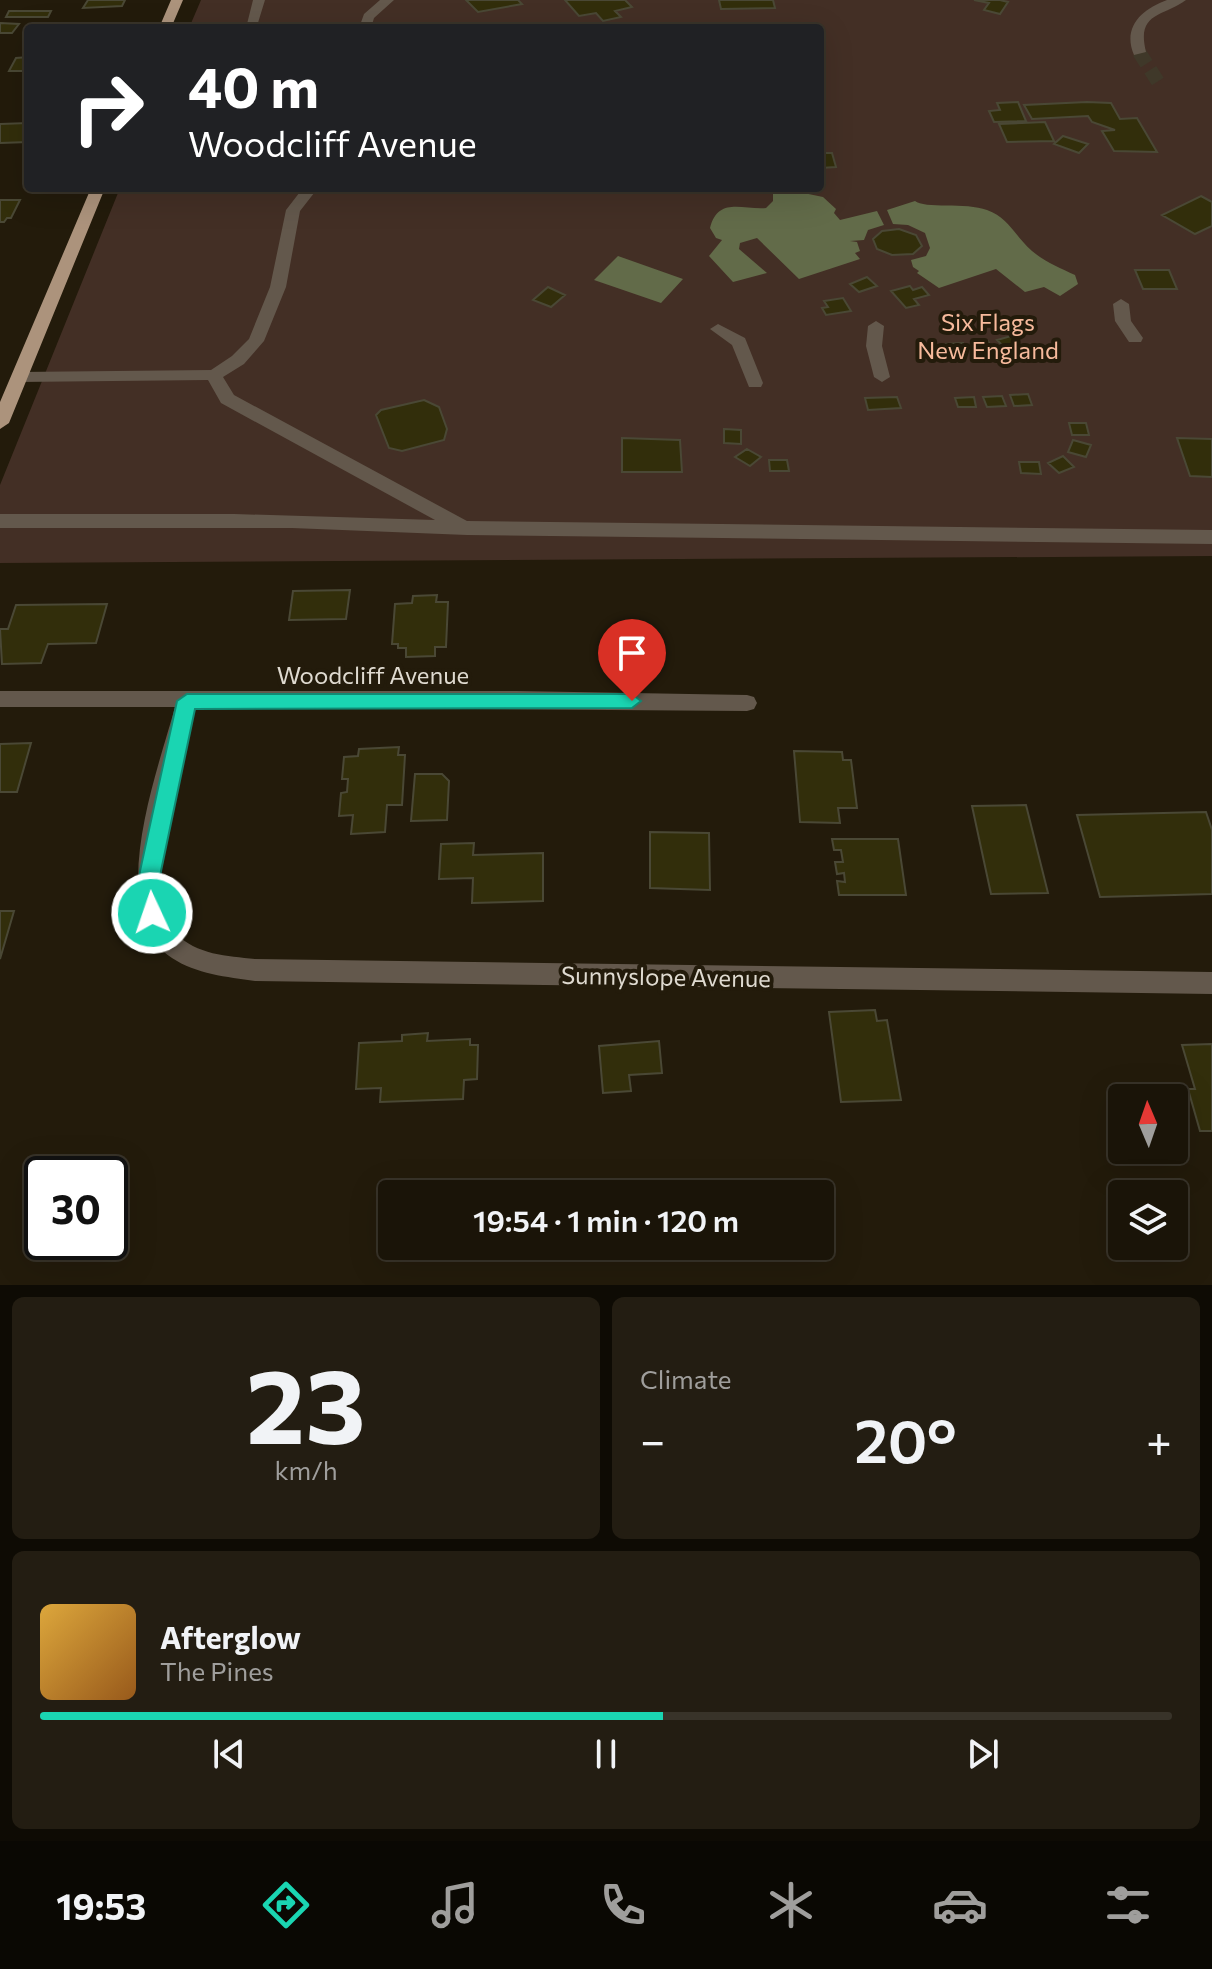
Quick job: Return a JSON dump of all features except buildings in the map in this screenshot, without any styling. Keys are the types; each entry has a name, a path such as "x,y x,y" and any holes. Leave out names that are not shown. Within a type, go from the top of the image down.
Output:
{"main road":[{"path":"167,24 177,0"},
{"path":"0,423 96,192"}],"street":[{"path":"252,24 259,0"},
{"path":"366,24 368,17 388,0"},
{"path":"1139,52 1134,36 1145,17 1164,5 1180,0"},
{"path":"19,377 214,375 238,360 256,341 278,287 293,210 308,192"},
{"path":"1121,304 1123,321 1135,338"},
{"path":"876,326 874,354 882,377"},
{"path":"718,329 739,342 755,383"},
{"path":"214,375 227,399 467,528"},
{"path":"0,521 201,519 467,528 1212,537"},
{"name":"Woodcliff Avenue","path":"0,699 517,699 747,703"},
{"name":"Sunnyslope Avenue","path":"187,701 156,837 148,887 150,906 162,933 182,952 213,965 255,970 1212,983"}],"green space":[{"name":"Six Flags New England","path":"201,0 1212,0 1212,556 0,563 0,485 118,192 824,192 824,24 191,24"}],"shaded area":[{"path":"799,192 823,197 836,209 834,213 840,220 877,211 884,225 868,230 864,240 850,241 857,242 860,251 855,253 860,259 799,279 757,238 740,243 739,249 767,273 733,282 709,256 722,240 716,238 710,228 714,218 725,208 766,208 773,201 773,194"},
{"path":"915,201 927,205 968,206 995,213 1037,255 1075,275 1078,284 1060,296 1044,287 1025,292 996,269 939,288 917,273 919,271 913,267 911,260 926,256 930,248 925,233 908,225 893,224 887,210"},
{"path":"618,256 683,279 661,303 594,280"}],"tunnel":[{"path":"1139,52 1160,85"}],"route":[{"path":"152,913 148,887 150,871 187,701 632,701"}]}
